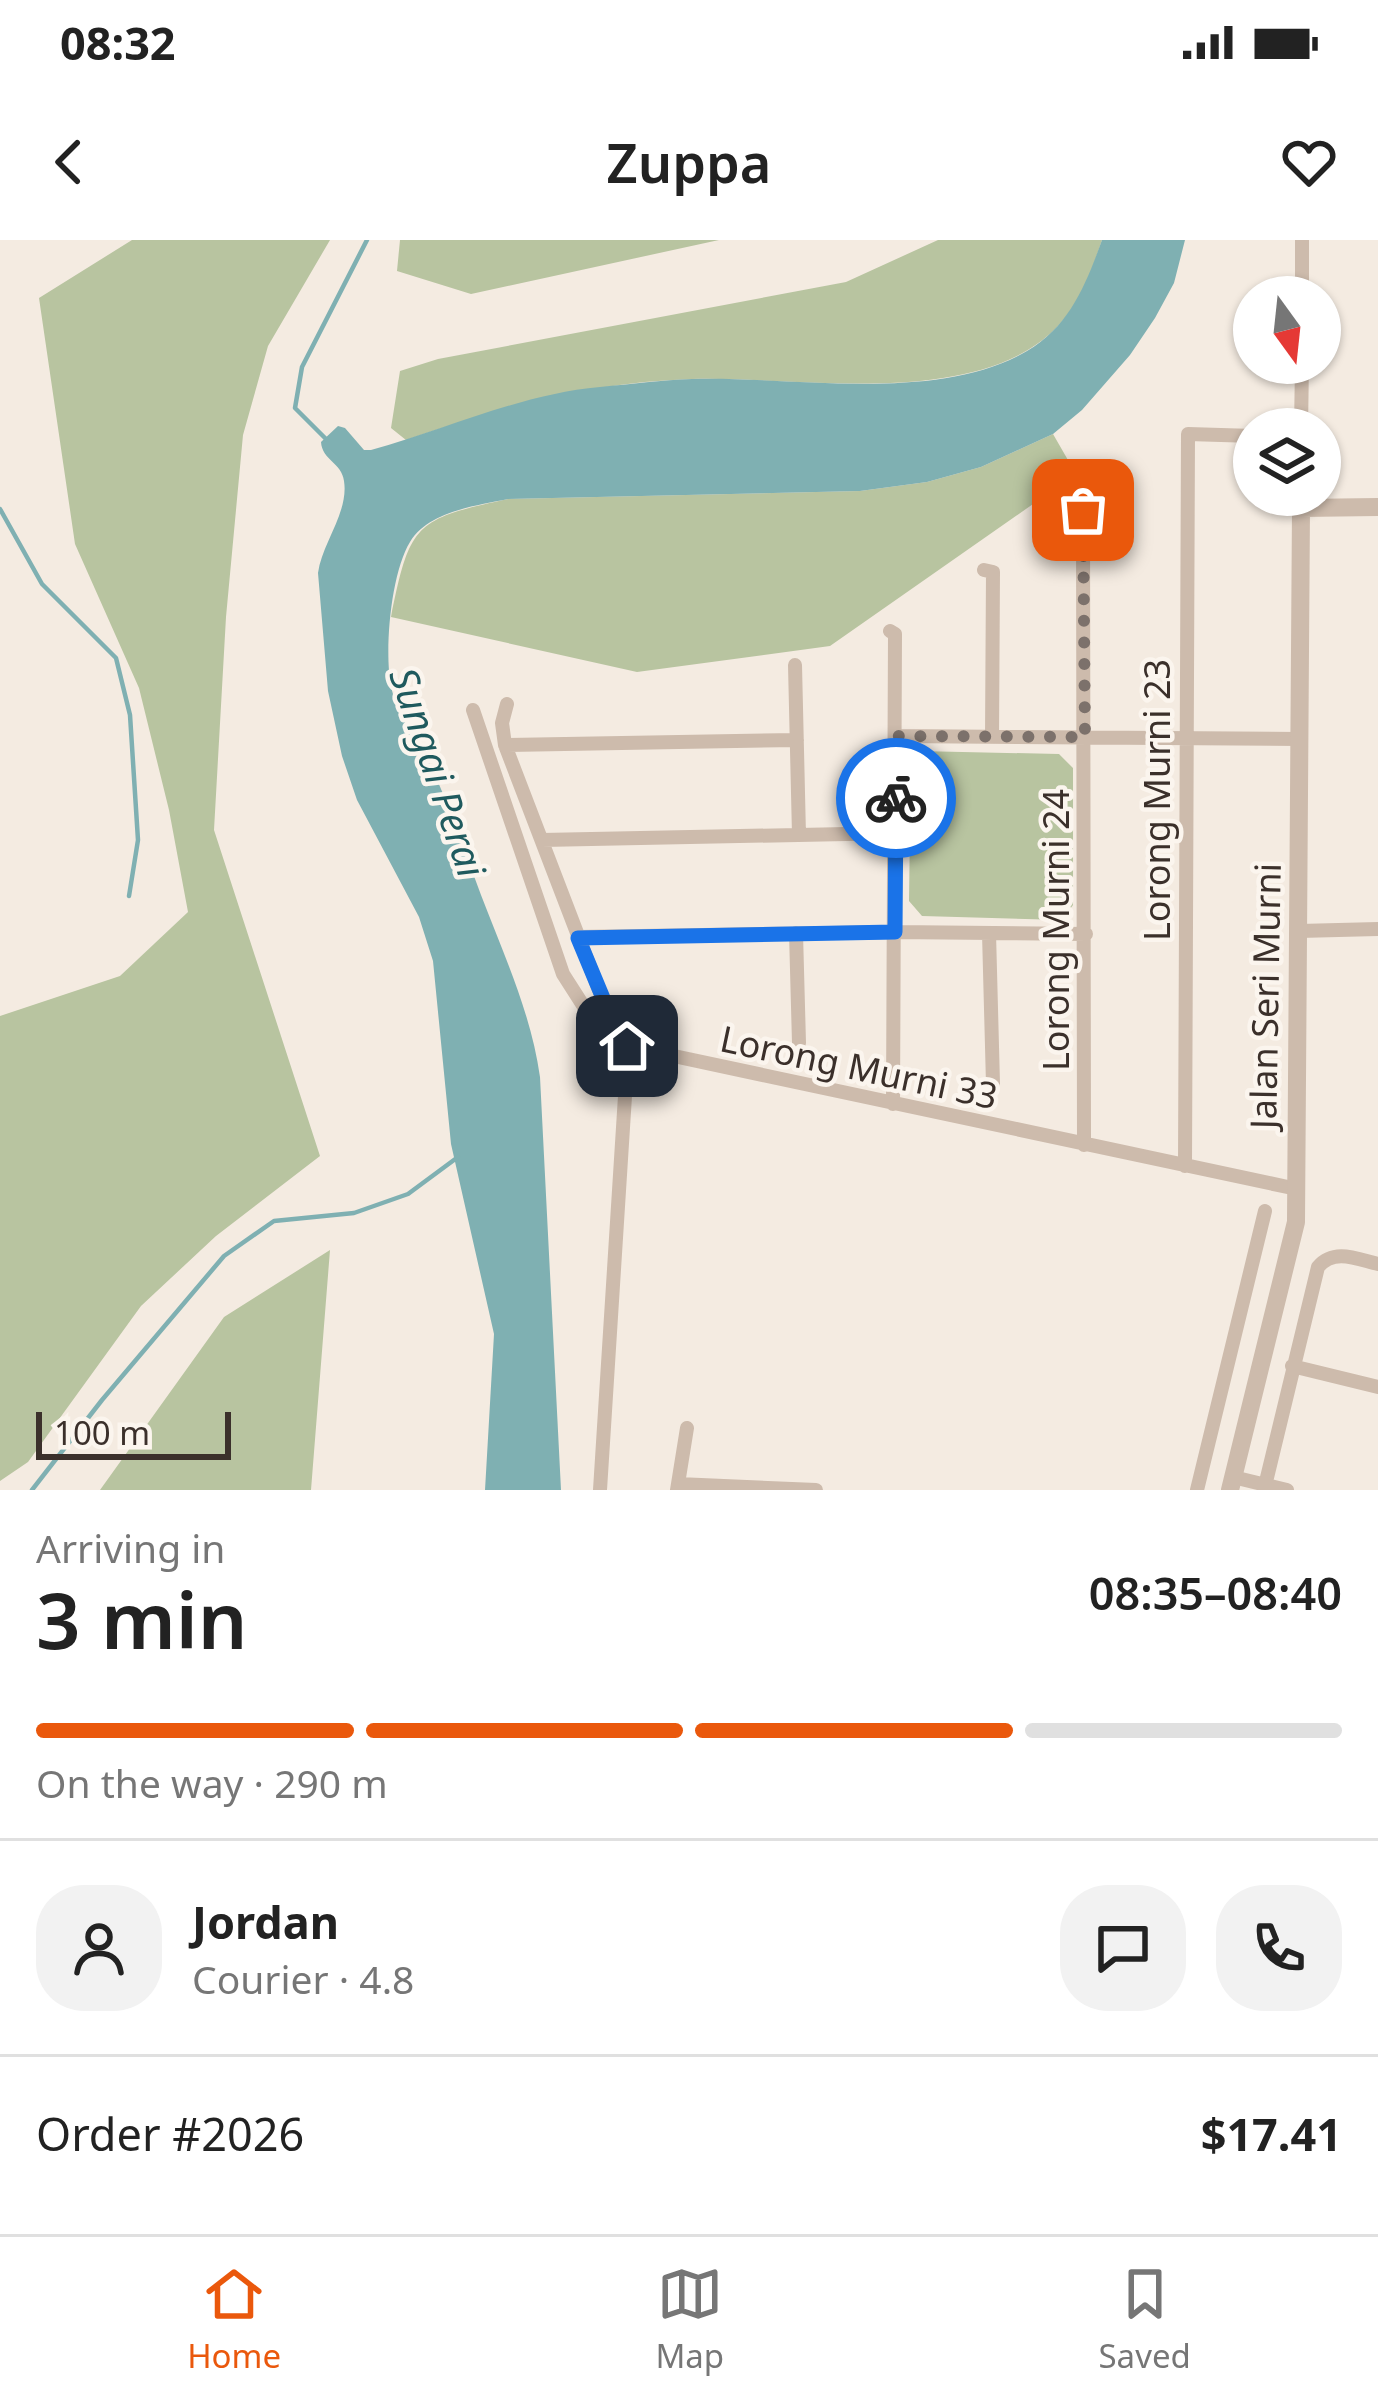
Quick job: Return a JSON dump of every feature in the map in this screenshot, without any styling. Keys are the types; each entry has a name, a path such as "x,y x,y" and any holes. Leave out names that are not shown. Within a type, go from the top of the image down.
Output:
{"street":[{"path":"1302,240 1302,276"},
{"name":"Lorong Murni 23","path":"1185,1166 1188,434 1233,435"},
{"path":"1341,504 1378,507"},
{"name":"Lorong Murni 24","path":"1073,505 1083,510 1084,1145"},
{"name":"Jalan Seri Murni","path":"1232,1484 1290,1250 1297,1189 1301,516"},
{"path":"984,570 993,572 992,737"},
{"path":"890,631 895,634 896,736 893,1104"},
{"path":"795,665 799,835"},
{"name":"Lorong Murni 33","path":"507,704 502,723 505,746 578,938 627,1046 1297,1189"},
{"path":"473,710 563,974 602,1035 625,1096 600,1490"},
{"path":"896,736 1300,739"},
{"path":"505,746 797,740"},
{"path":"542,841 895,832"},
{"path":"1299,931 1378,929"},
{"path":"796,933 799,1043"},
{"path":"989,933 992,1084"},
{"path":"578,938 1086,934"},
{"path":"1197,1490 1265,1211"},
{"path":"1264,1487 1318,1268 1340,1255 1378,1264"},
{"path":"1292,1366 1378,1388"},
{"path":"688,1428 677,1487 817,1490"},
{"path":"1232,1484 1287,1490"}],"green space":[{"path":"132,240 330,240 268,346 243,435 226,617 214,830 320,1156 216,1236 141,1306 28,1462 0,1481 0,1016 120,976 188,912 139,688 75,544 39,298"},
{"path":"400,240 719,240 471,294 397,271"},
{"path":"938,240 1102,240 1079,298 1056,328 1021,354 980,370 883,383 655,381 547,399 406,440 391,428 400,371 438,359 846,282"},
{"path":"1053,434 1076,474 830,646 637,672 391,617 404,562 421,531 477,506 508,499 860,491 927,482 981,467"},
{"path":"918,751 1059,754 1073,768 1073,905 1062,920 922,916 909,901 911,756"},
{"path":"330,1250 311,1490 100,1490 224,1317"}],"water":[{"path":"1102,240 1185,240 1174,283 1130,355 1082,410 1053,434 981,467 927,482 860,491 508,499 429,523 403,556 391,612 391,686 451,814 523,1007 540,1077 561,1490 485,1490 494,1334 451,1144 433,961 419,917 357,800 328,691 318,573 344,493 340,470 321,442 338,426 364,450 371,450 513,404 600,387 692,379 908,382 991,367 1027,351 1055,329 1083,288"}],"waterway":[{"path":"326,439 295,408 302,367 367,240"},
{"path":"0,509 42,584 116,658 130,715 138,840 129,896"},
{"path":"32,1490 224,1256 274,1221 354,1213 408,1194 458,1157"}],"way so far":[{"path":"896,798 896,736 1085,737 1083,510"}],"route":[{"path":"627,1046 578,938 895,932 896,798"}],"water label":[{"name":"Sungai Perai","path":"439,772"}]}
